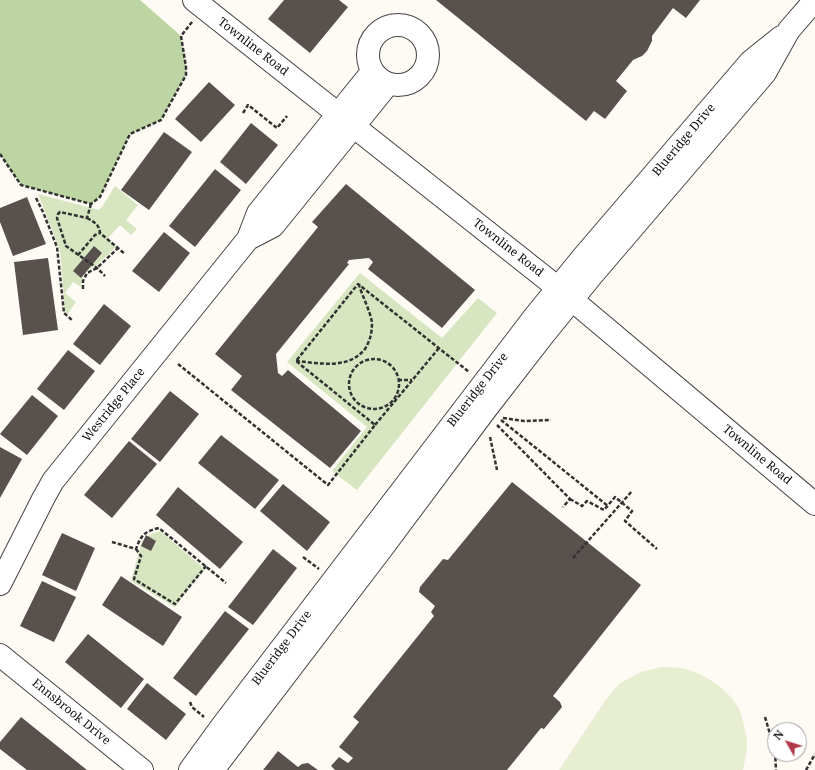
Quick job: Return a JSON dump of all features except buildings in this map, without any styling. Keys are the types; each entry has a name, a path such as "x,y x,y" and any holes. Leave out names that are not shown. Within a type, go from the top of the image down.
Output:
{"street":[{"name":"Blueridge Drive","path":"213,770 385,544 492,413 565,294 751,61 789,30 815,0"},
{"name":"Townline Road","path":"198,4 565,294 815,504"},
{"name":"Westridge Place","path":"0,584 43,499 54,481 248,239 273,226 346,120 380,78"},
{"name":"Blueridge Drive","path":"190,770 535,316 565,294"},
{"name":"Ennsbrook Drive","path":"0,655 142,770"}],"path":[{"path":"87,218 91,204 100,197 130,134 161,120 186,75 181,36 198,4"},
{"path":"242,113 248,105 277,128 287,116"},
{"path":"0,154 21,185 91,204"},
{"path":"36,198 57,247 64,313 73,321"},
{"path":"105,276 97,268 66,246 57,218 58,214 60,212 87,218 95,222 99,227 100,233 125,254"},
{"path":"78,255 95,235 100,233"},
{"path":"83,289 87,273 97,268 118,248"},
{"path":"358,284 471,374"},
{"path":"296,361 336,364 344,363 359,356 370,341 372,322 358,284"},
{"path":"296,361 358,284"},
{"path":"178,364 328,485 375,425 439,348"},
{"path":"359,356 361,363"},
{"path":"373,359 381,360 394,369 398,380 397,393 393,400 387,405 379,408 367,407 356,402 351,395 349,387 353,371 361,363 373,359"},
{"path":"296,361 375,425"},
{"path":"398,380 412,380"},
{"path":"386,412 387,405"},
{"path":"492,413 524,421 551,420"},
{"path":"492,413 494,421 570,499 582,506 587,501 604,510 615,497 632,511 625,521 657,548"},
{"path":"492,413 608,506"},
{"path":"489,436 497,470"},
{"path":"574,558 632,491"},
{"path":"563,507 570,499"},
{"path":"136,549 140,539 149,530 159,528 226,584"},
{"path":"112,542 136,549 141,556 134,580 175,604 206,566"},
{"path":"303,557 322,571"},
{"path":"190,702 192,708 208,721"},
{"path":"765,717 775,751 776,770"},
{"path":"806,770 815,754"}],"green space":[{"path":"0,0 140,0 181,36 186,75 161,120 130,134 100,197 91,204 21,185 0,154"},
{"path":"115,186 138,205 126,220 137,229 131,235 120,225 108,238 116,247 95,267 89,269 83,276 81,287 73,282 65,293 76,302 67,315 65,312 60,250 38,194 99,210"},
{"path":"360,273 442,338 478,298 497,313 357,490 332,471 367,427 287,362"},
{"path":"160,531 205,569 175,607 131,581 142,541 151,534"},
{"path":"661,667 680,668 697,673 714,682 729,695 739,709 747,738 747,749 743,770 559,770 607,698 620,683 641,672"}]}
